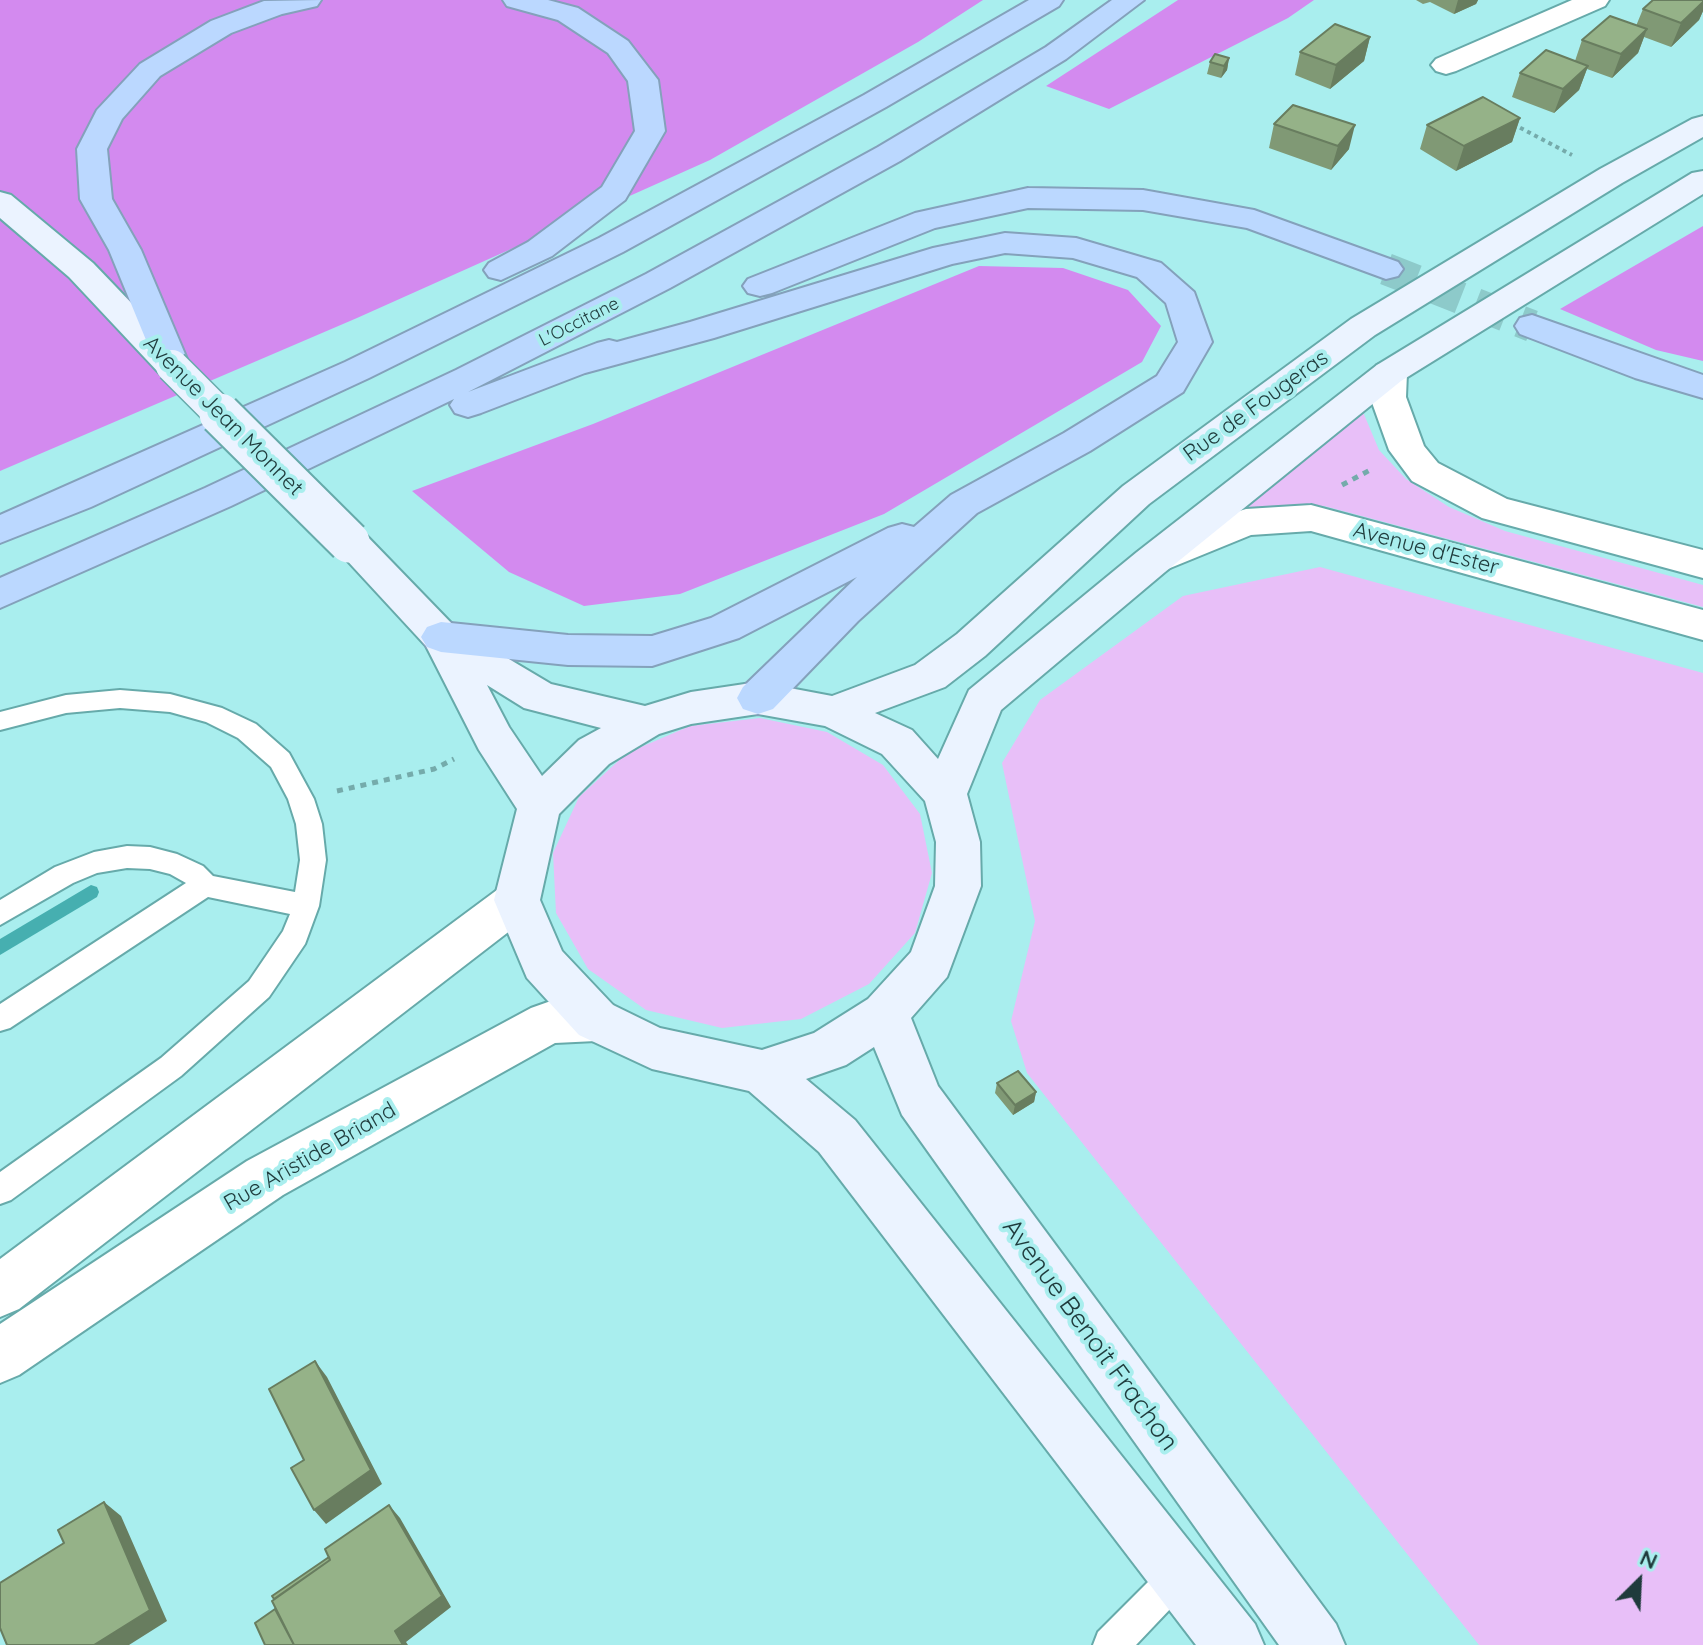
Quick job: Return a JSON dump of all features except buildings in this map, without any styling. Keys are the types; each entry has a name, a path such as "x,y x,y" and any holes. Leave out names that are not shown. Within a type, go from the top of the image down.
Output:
{"highway":[{"path":"172,366 125,250 96,199 92,149 108,116 150,70 221,27 274,7 307,0"},
{"path":"357,370 444,300 540,249 614,193 650,131 643,80 618,47 568,14 517,0"},
{"path":"0,530 78,498 357,370 611,245 875,101 1049,0"},
{"name":"L'Occitane","path":"0,594 218,497 468,378 658,281 902,146 1056,53 1130,0"},
{"path":"218,497 584,362 787,274 926,220 1028,198 1143,200 1254,220 1386,269"},
{"path":"441,637 568,650 652,651 725,628 1077,442 1170,384 1195,342 1182,299 1149,270 1076,248 1005,243 945,255 584,362"},
{"path":"1532,326 1647,370 1703,387"},
{"path":"758,698 844,611 964,504"}],"main road":[{"name":"Rue de Fougeras","path":"833,712 930,676 971,645 1136,495 1363,327 1611,176 1703,125"},
{"path":"945,794 984,701 1151,562 1389,373 1703,180"},
{"name":"Avenue Jean Monnet","path":"0,202 81,270 441,637 539,697 645,722"},
{"name":"Avenue Jean Monnet","path":"441,637 494,738 539,807"},
{"path":"762,1072 829,1050 885,1014 930,963 958,886 958,842 945,794 897,742 833,712 758,698 691,708 645,722 594,752 539,807 517,900 544,964 596,1020 652,1048 762,1072 837,1136 1234,1645"},
{"name":"Avenue Benoit Frachon","path":"885,1014 919,1099 1315,1645"}],"street":[{"path":"1446,65 1595,0"},
{"path":"1389,373 1388,397 1407,450 1425,472 1495,509 1703,564"},
{"name":"Avenue d'Ester","path":"1151,562 1246,522 1311,518 1703,625"},
{"path":"0,1291 517,900"},
{"name":"Rue Aristide Briand","path":"0,1356 265,1178 548,1023 596,1020"}],"lane":[{"path":"0,721 66,704 120,699 170,703 213,715 247,731 280,760 301,799 309,824 313,860 306,906 295,936 259,989 171,1067 0,1190"},
{"path":"0,914 64,875 94,863 127,857 150,858 177,865 194,874 205,885 306,906"},
{"path":"0,1019 205,885"},
{"path":"1111,1645 1179,1575"}],"path":[{"path":"1508,121 1611,176"},
{"path":"328,793 434,769 457,757"}],"shaded area":[{"path":"0,0 983,0 918,42 710,160 357,318 0,471"},
{"path":"1178,0 1314,0 1288,18 1109,109 1046,86"},
{"path":"1703,226 1703,361 1656,350 1560,309"},
{"path":"979,266 1063,268 1128,290 1161,326 1142,362 884,514 680,594 584,606 509,572 412,491 593,424"},
{"path":"1363,412 1379,450 1406,479 1449,507 1505,531 1703,585 1703,607 1324,506 1295,505 1244,510"},
{"path":"1320,567 1703,673 1703,1645 1479,1645 1027,1073 1011,1021 1035,921 1002,763 1040,700 1183,596"},
{"path":"760,718 827,732 883,765 920,814 932,873 915,933 869,984 801,1019 722,1028 646,1010 588,969 556,913 553,853 579,797 627,753 690,726"}],"waterway":[{"path":"0,948 91,892"}],"tunnel":[{"path":"1386,269 1532,326"}]}
